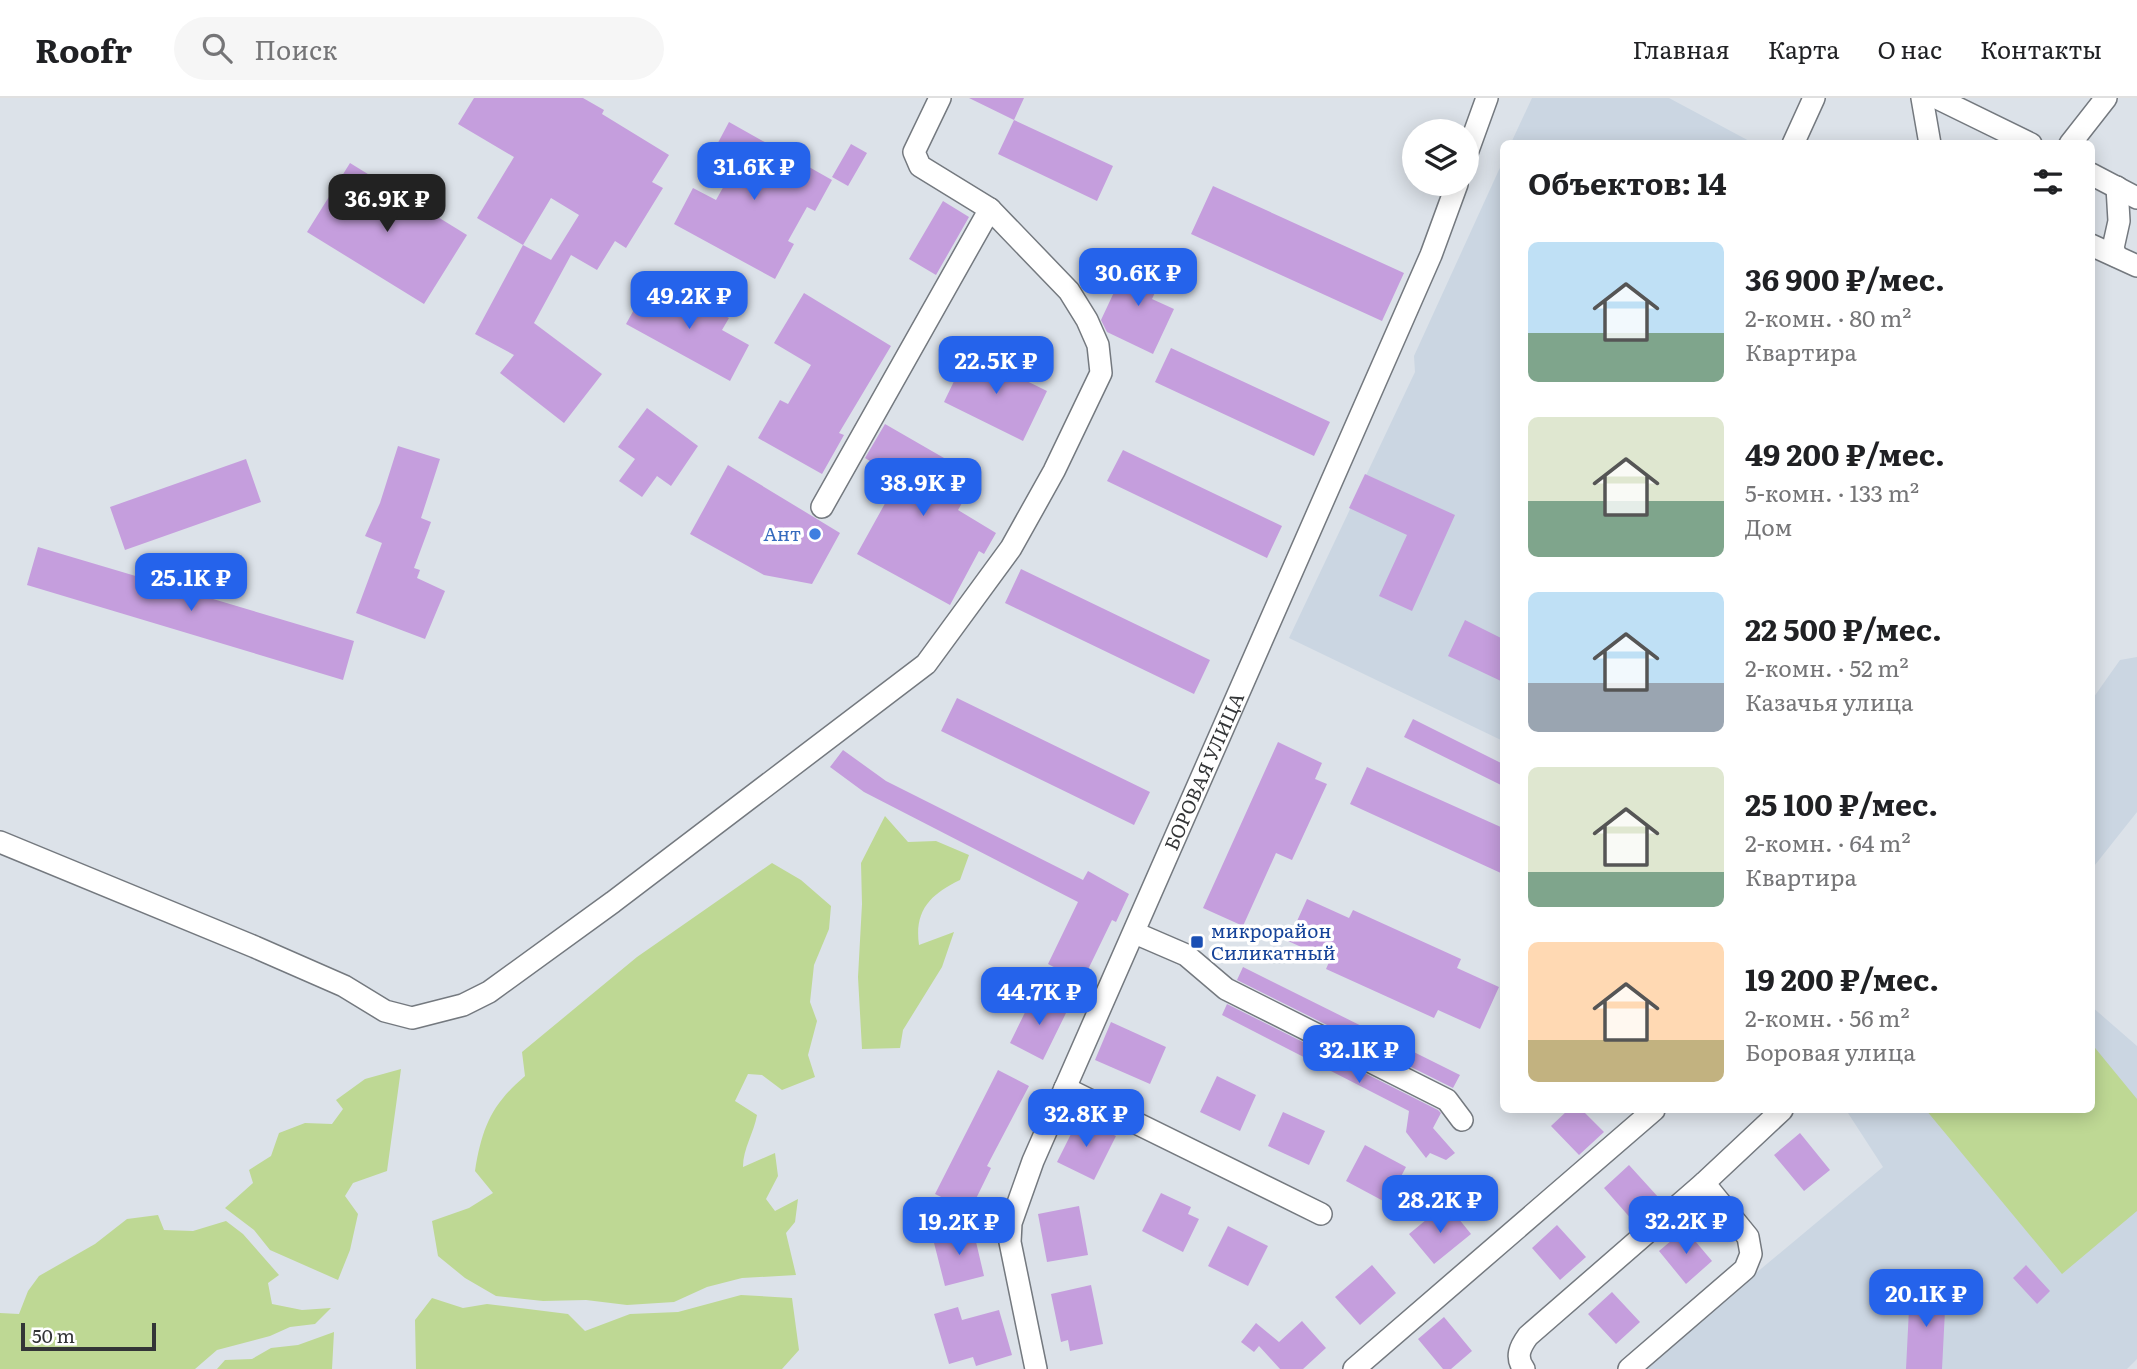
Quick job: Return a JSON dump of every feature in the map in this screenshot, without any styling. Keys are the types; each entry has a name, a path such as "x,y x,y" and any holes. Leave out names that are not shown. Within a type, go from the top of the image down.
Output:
{"street":[{"path":"0,842 344,986 385,1011 412,1018 463,1004 489,992 614,902 926,664 1011,548 1054,471 1101,373 1098,345 1087,320 1069,291 990,209 919,166 914,152 940,98"},
{"path":"1479,120 1487,98"},
{"path":"1795,140 1814,98"},
{"path":"1922,98 1929,140"},
{"path":"1937,98 2023,140"},
{"path":"2073,140 2106,98"},
{"path":"2095,176 2137,198"},
{"path":"2116,257 2113,248 2120,206 2117,187"},
{"name":"БОРОВАЯ УЛИЦА","path":"1036,1369 1010,1242 1011,1223 1033,1161 1431,255 1453,196"},
{"path":"822,507 990,209"},
{"path":"2095,247 2137,266"},
{"path":"1135,933 1186,955 1226,989 1447,1100 1462,1120"},
{"path":"1065,1088 1321,1214"},
{"path":"1354,1369 1651,1113"},
{"path":"1524,1369 1520,1362 1520,1347 1528,1336 1704,1183 1779,1113"},
{"path":"1629,1369 1745,1269 1751,1254 1748,1237 1704,1183"}],"shaded area":[{"path":"1532,98 1669,98 1747,140 1512,140"},
{"path":"1500,168 1500,740 1289,638 1415,372 1414,356"},
{"path":"2137,657 2137,812 2095,865 2095,695 2120,660"},
{"path":"2095,1009 2137,1046 2137,1359 2127,1369 1641,1369 1883,1167 1848,1113 2095,1113"}],"green space":[{"path":"885,816 908,842 936,841 969,855 960,880 933,897 922,913 919,922 919,945 954,932 942,967 903,1030 900,1048 862,1049 858,977 861,863"},
{"path":"772,863 801,880 831,906 829,929 814,965 810,1002 817,1021 808,1055 815,1077 782,1090 762,1075 748,1074 735,1101 757,1115 743,1167 775,1153 778,1176 766,1199 775,1211 798,1199 795,1222 786,1233 796,1275 742,1278 707,1287 674,1302 627,1305 586,1300 543,1301 496,1296 465,1278 438,1256 432,1221 469,1208 493,1193 475,1171 478,1156 485,1130 496,1107 525,1076 522,1052 637,957"},
{"path":"2095,1048 2137,1099 2137,1211 2062,1274 1928,1113 2095,1113"},
{"path":"401,1069 387,1171 353,1183 345,1196 358,1214 350,1250 338,1280 270,1250 254,1230 225,1208 253,1183 249,1170 271,1156 279,1133 305,1123 332,1124 343,1109 336,1100 365,1079"},
{"path":"158,1215 164,1230 193,1231 226,1221 243,1234 279,1275 268,1283 272,1304 302,1310 331,1308 315,1324 290,1327 270,1336 217,1350 195,1369 0,1369 0,1313 19,1314 28,1291 39,1276 95,1244 127,1219"},
{"path":"741,1295 792,1298 799,1350 782,1369 416,1369 415,1320 432,1298 463,1308 487,1304 568,1314 585,1331 630,1314 678,1312"},
{"path":"334,1332 332,1369 217,1369 225,1360 252,1359 271,1348 298,1345"}],"building":[{"path":"474,98 583,98 604,110 602,114 669,155 652,182 663,188 626,248 615,241 597,270 571,255 534,323 602,374 564,423 500,373 514,355 475,334 523,245 477,218 514,157 458,124","holes":["551,198 579,215 551,260 523,245"]},
{"path":"969,98 1024,98 1014,120"},
{"path":"1014,120 1113,166 1097,201 998,154"},
{"path":"729,122 832,180 815,211 807,207 788,241 794,244 775,279 674,224 693,188 716,200 735,166 712,154"},
{"path":"851,144 867,153 848,186 832,177"},
{"path":"350,163 467,235 424,304 307,232"},
{"path":"1213,186 1404,273 1382,321 1191,234"},
{"path":"943,201 969,217 936,275 909,259"},
{"path":"1130,258 1164,273 1152,299 1174,309 1153,354 1107,332 1101,320"},
{"path":"646,288 669,301 676,289 729,318 722,330 749,345 730,381 626,324"},
{"path":"804,293 891,346 839,433 844,435 822,474 758,438 780,400 788,404 811,365 774,343"},
{"path":"1171,348 1330,422 1314,456 1155,382"},
{"path":"968,352 1047,391 1023,441 944,402"},
{"path":"647,408 698,446 671,486 657,476 642,497 619,481 635,459 618,447"},
{"path":"885,424 977,477 958,510 996,533 984,554 979,551 950,605 857,554 888,498 882,495 893,475 865,458"},
{"path":"398,446 440,459 421,518 431,522 414,568 420,570 417,578 445,591 425,639 356,613 382,543 365,536 380,503"},
{"path":"1123,450 1282,526 1267,558 1107,481"},
{"path":"246,459 261,502 125,550 110,507"},
{"path":"728,465 840,533 812,584 764,575 690,534"},
{"path":"1365,474 1455,515 1412,611 1379,596 1407,535 1349,508"},
{"path":"38,547 354,641 343,680 27,585"},
{"path":"1021,569 1210,660 1194,694 1005,603"},
{"path":"1465,620 1500,638 1500,681 1448,656"},
{"path":"957,698 1150,792 1134,825 941,731"},
{"path":"1413,719 1500,762 1500,785 1404,737"},
{"path":"1278,742 1322,763 1315,779 1327,784 1292,860 1276,853 1243,926 1203,908"},
{"path":"843,750 886,781 1083,880 1088,871 1129,894 1116,922 1112,920 1082,982 1048,964 1078,902 864,792 830,767"},
{"path":"1367,767 1500,827 1500,873 1350,804"},
{"path":"1307,899 1349,918 1353,910 1461,959 1457,968 1499,987 1480,1029 1438,1010 1434,1018 1326,969 1330,960 1288,941"},
{"path":"1243,967 1460,1075 1453,1088 1237,980"},
{"path":"1034,994 1067,1011 1043,1060 1010,1043"},
{"path":"1227,1004 1438,1110 1441,1113 1433,1128 1455,1153 1446,1160 1430,1153 1426,1158 1406,1132 1409,1111 1222,1015"},
{"path":"1111,1022 1166,1047 1150,1084 1095,1060"},
{"path":"998,1070 1029,1086 987,1166 991,1168 970,1211 935,1194"},
{"path":"1217,1076 1256,1095 1240,1131 1200,1112"},
{"path":"1283,1112 1325,1131 1309,1165 1268,1146"},
{"path":"1565,1113 1585,1113 1604,1132 1579,1155 1551,1126"},
{"path":"1079,1118 1116,1136 1094,1180 1057,1162"},
{"path":"1800,1133 1830,1170 1804,1191 1774,1155"},
{"path":"1365,1145 1406,1167 1387,1203 1346,1181"},
{"path":"1629,1165 1659,1198 1633,1221 1604,1188"},
{"path":"1161,1193 1191,1207 1188,1214 1199,1219 1183,1252 1142,1231"},
{"path":"1079,1206 1088,1255 1047,1262 1038,1214"},
{"path":"1450,1208 1471,1234 1434,1264 1409,1234 1438,1210 1441,1215"},
{"path":"1557,1225 1586,1257 1560,1280 1532,1248"},
{"path":"1228,1226 1268,1246 1248,1286 1208,1266"},
{"path":"973,1229 984,1276 945,1286 933,1239"},
{"path":"1685,1229 1712,1261 1686,1284 1659,1251"},
{"path":"1372,1265 1396,1293 1360,1325 1335,1297"},
{"path":"2026,1265 2050,1291 2037,1304 2013,1278"},
{"path":"1091,1285 1103,1344 1070,1351 1068,1340 1061,1342 1051,1294"},
{"path":"1910,1289 1946,1291 1942,1369 1906,1369"},
{"path":"1612,1292 1640,1322 1616,1344 1588,1314"},
{"path":"958,1307 962,1320 999,1310 1012,1355 976,1366 973,1357 949,1364 934,1314"},
{"path":"1444,1317 1472,1351 1451,1369 1443,1369 1418,1339"},
{"path":"1302,1321 1326,1348 1303,1369 1280,1369 1259,1346 1254,1352 1241,1342 1256,1323 1279,1342"}],"place":[{"name":"Ант","path":"815,534"},
{"name":"микрорайон Силикатный","path":"1197,942"}]}
